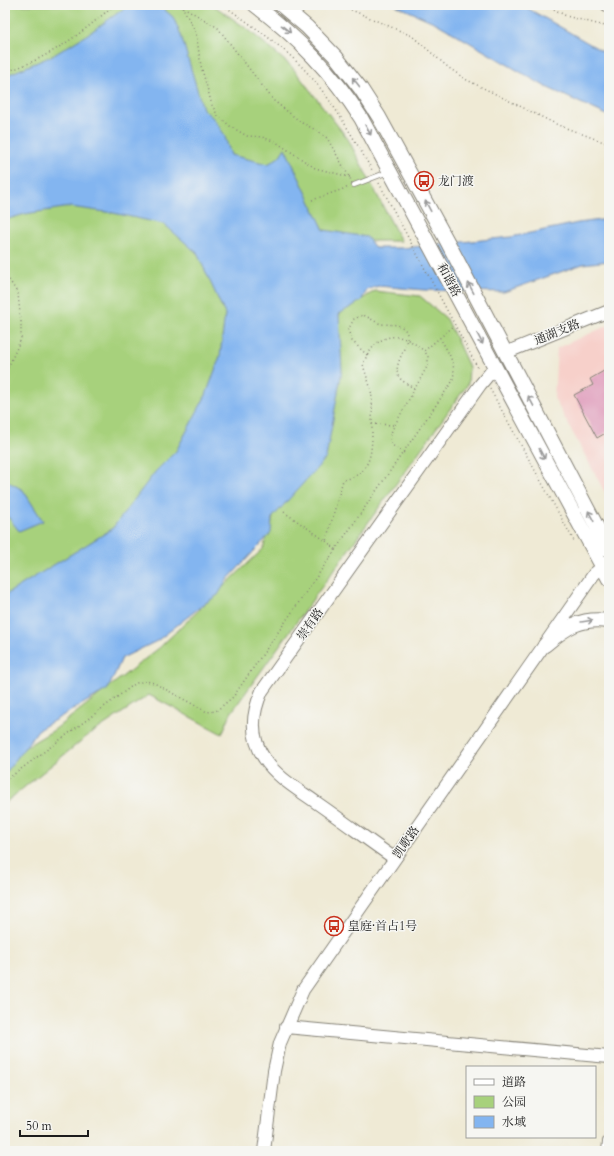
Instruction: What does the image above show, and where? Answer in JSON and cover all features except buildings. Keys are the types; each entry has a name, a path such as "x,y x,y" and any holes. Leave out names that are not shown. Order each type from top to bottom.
{"main road":[{"name":"和谐路","path":"255,5 289,31 338,85 361,118 495,367 605,563 609,579"},
{"name":"和谐路","path":"281,5 307,27 331,52 361,89 390,136 609,550"},
{"path":"545,645 565,630 581,622 596,619 609,621"}],"street":[{"name":"通湖支路","path":"504,350 609,311"},
{"name":"崇有路","path":"394,858 293,786 272,768 264,758 258,746 253,724 254,714 262,691 484,379 495,367"},
{"name":"凯歌路","path":"264,1151 274,1071 286,1027 312,976 545,645 605,563"},
{"path":"286,1027 609,1057"},
{"path":"608,1151 609,1142"}],"lane":[{"path":"354,185 390,170"}],"path":[{"path":"5,72 45,56 69,42 114,5"},
{"path":"181,5 196,33 201,66 212,105 218,116 230,126 247,136 262,137 276,142 315,168 350,178"},
{"path":"181,5 218,28 274,101 302,123 318,131 327,138 354,185 312,200"},
{"path":"223,5 264,34 301,65 346,124 484,379 577,546"},
{"path":"340,5 412,36 449,68 465,79 558,125 609,144"},
{"path":"547,5 566,16 609,27"},
{"path":"5,273 18,294 21,339 5,374"},
{"path":"367,355 352,341 348,330 354,319 363,314 381,324 399,325 405,329 408,335 398,363 397,373 400,378 414,388"},
{"path":"424,351 455,325"},
{"path":"326,541 343,480 360,474 367,465 372,454 370,389 363,364 371,347 379,340 399,337 407,339 424,351 428,356 428,365 394,425 390,438 392,445 404,453"},
{"path":"5,782 136,683 146,681 154,683 208,712 216,711 225,705 440,401 455,374 454,366 440,338"},
{"path":"372,424 394,425"},
{"path":"284,512 336,549"}],"shaded area":[{"path":"609,325 609,500 554,398 557,348"}],"green space":[{"path":"5,5 212,5 216,7 250,31 292,67 348,139 401,241 331,241 295,181 224,152 5,82"},
{"path":"155,195 239,296 202,456 5,621 5,202"},
{"path":"375,291 420,296 447,319 469,367 468,384 231,713 222,734 149,695 86,737 5,803 5,759 54,730 159,648 263,549 333,326 341,312"}],"water":[{"path":"129,5 159,5 173,17 181,35 203,109 213,118 224,134 231,155 268,164 279,157 285,148 324,230 367,237 375,248 403,248 511,237 578,223 609,219 609,261 583,264 504,292 424,290 378,286 367,290 361,301 339,314 342,370 326,458 272,518 271,533 227,580 218,595 204,604 157,641 122,658 108,689 38,730 5,774 5,595 112,529 155,472 176,451 206,395 220,356 225,314 197,253 164,224 113,213 70,207 25,214 5,220 5,76 54,55 91,32"},
{"path":"395,5 522,5 609,55 609,116 546,87 436,23"},
{"path":"5,480 23,490 43,521 19,531 5,513"}],"place":[{"name":"龙门渡","path":"424,181"},
{"name":"皇庭·首占1号","path":"334,926"}]}
